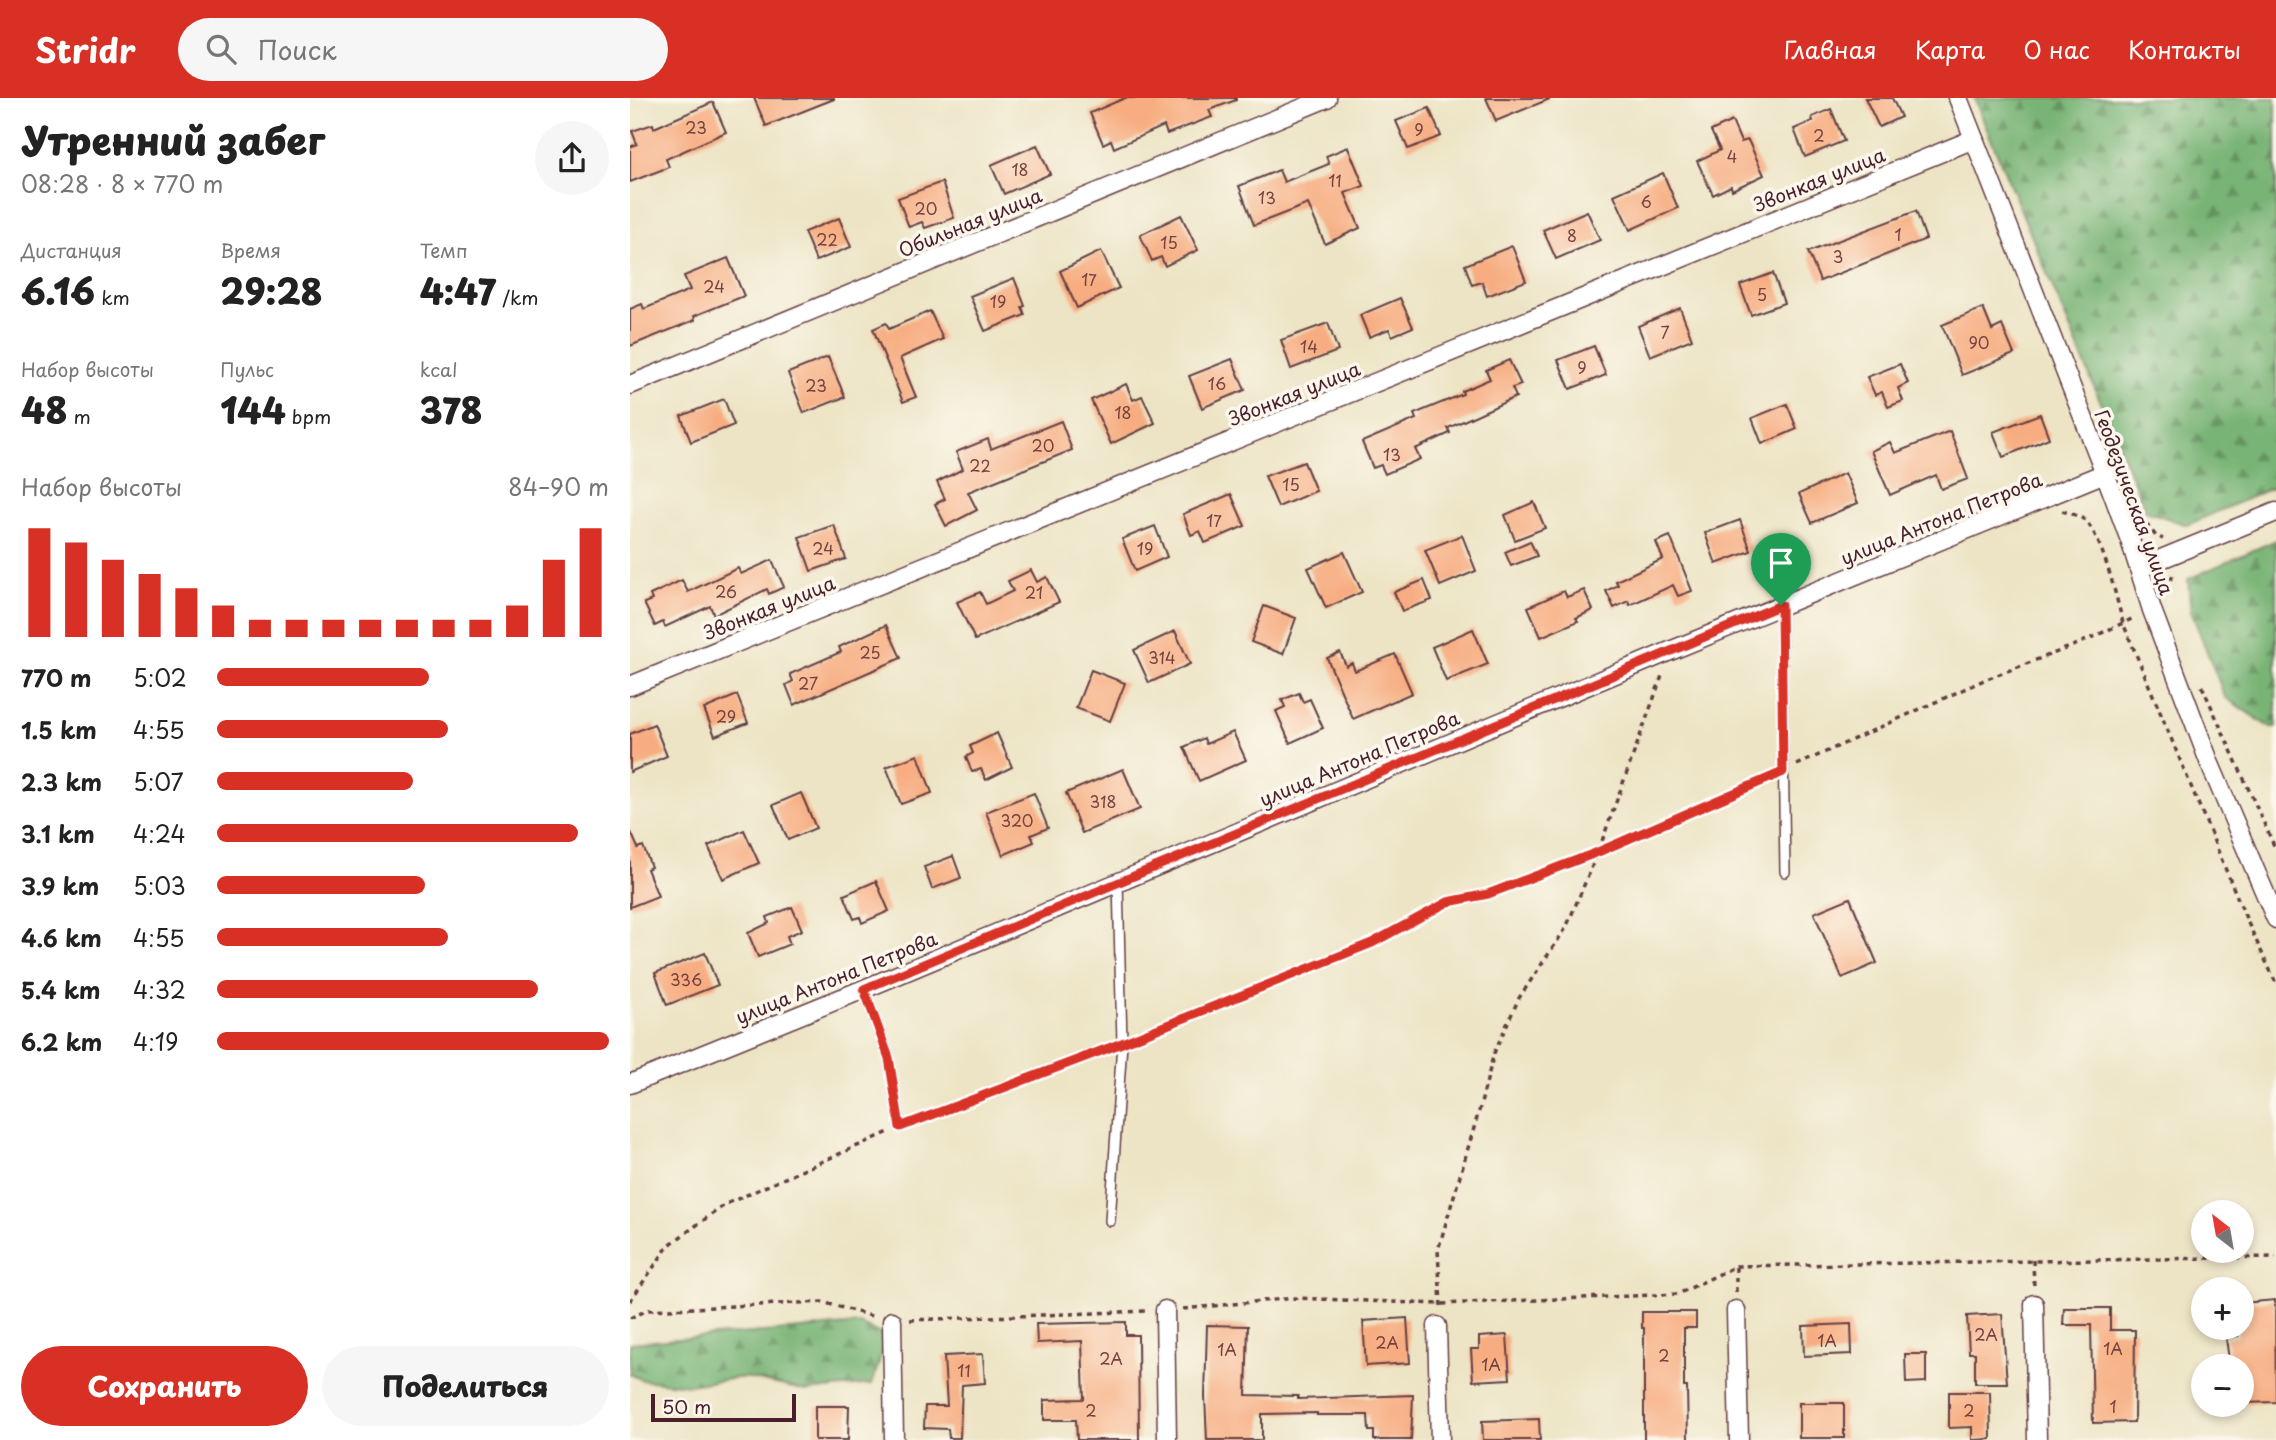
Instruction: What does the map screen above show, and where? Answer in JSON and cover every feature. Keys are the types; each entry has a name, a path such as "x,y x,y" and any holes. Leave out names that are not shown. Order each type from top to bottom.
{"street":[{"name":"Обильная улица","path":"630,385 1327,98"},
{"name":"Геодезическая улица","path":"1958,98 2105,473 2152,610 2210,764 2276,919"},
{"name":"Звонкая улица","path":"630,686 1974,139"},
{"name":"улица Антона Петрова","path":"630,1084 2105,473"},
{"path":"2139,568 2276,512"},
{"path":"2034,1304 2037,1440"},
{"path":"1165,1310 1167,1440"},
{"path":"1736,1310 1739,1440"},
{"path":"892,1321 894,1440"},
{"path":"1437,1326 1440,1440"}],"lane":[{"path":"1781,605 1785,872"},
{"path":"1110,1221 1122,1043 1118,881"},
{"path":"864,989 889,1058 900,1127"}],"path":[{"path":"2053,508 2083,519 2095,534 2123,623 2248,923 2276,983"},
{"path":"2141,517 2156,536 2165,540"},
{"path":"2165,596 2165,588 2176,570"},
{"path":"630,1301 669,1245 726,1205 900,1127 1122,1043 1372,943 1448,902 1488,894 1598,852 1783,772 1984,680 2078,645 2136,617"},
{"path":"1441,1304 1438,1250 1494,1053 1519,998 1566,928 1598,852 1670,651"},
{"path":"2199,678 2276,850"},
{"path":"630,1318 648,1310 822,1302 892,1321 1165,1310 1294,1298 1441,1304 1678,1294 1737,1266 2276,1257"},
{"path":"2033,1259 2034,1304"},
{"path":"1736,1310 1737,1266"}],"green space":[{"path":"1974,98 2276,98 2276,486 2187,525 2146,511"},
{"path":"2276,540 2276,727 2269,727 2225,697 2191,611 2188,579"},
{"path":"860,1324 887,1337 872,1384 807,1391 744,1377 689,1385 642,1380 630,1374 630,1343"}],"building":[{"path":"754,98 834,98 834,99 766,126"},
{"path":"1125,98 1236,100 1209,110 1212,117 1167,134 1164,126 1114,148 1111,140 1103,144 1090,113"},
{"path":"1486,98 1552,98 1496,121"},
{"path":"1865,98 1892,98 1901,117 1879,127"},
{"path":"713,102 726,132 666,159 669,167 630,182 630,147 637,144 632,131 653,124 654,128"},
{"path":"1429,108 1441,136 1408,149 1396,121"},
{"path":"1831,109 1844,141 1805,157 1794,129"},
{"path":"1732,121 1741,142 1748,140 1764,175 1732,190 1731,186 1713,195 1697,161 1720,150 1711,131"},
{"path":"1037,145 1050,174 1004,194 991,165"},
{"path":"1348,147 1364,186 1345,193 1360,228 1325,244 1308,204 1254,225 1239,186 1279,170 1284,182 1329,164 1326,156"},
{"path":"1663,173 1678,208 1630,230 1614,195"},
{"path":"942,182 954,218 925,228 922,222 909,227 898,198"},
{"path":"1587,211 1600,240 1556,259 1543,230"},
{"path":"1916,211 1926,239 1820,281 1808,252"},
{"path":"1181,215 1198,250 1165,266 1161,257 1152,261 1140,235"},
{"path":"839,218 851,247 816,261 804,232"},
{"path":"1512,246 1526,281 1487,296 1482,282 1472,285 1465,265"},
{"path":"1101,251 1119,288 1077,308 1060,271"},
{"path":"728,258 744,296 694,316 695,320 630,346 630,309 642,304 644,309 690,290 684,276"},
{"path":"1773,273 1784,303 1751,315 1740,285"},
{"path":"1014,278 1025,306 1022,307 1025,315 985,331 970,296"},
{"path":"1400,298 1413,327 1392,336 1389,329 1369,337 1360,315"},
{"path":"1680,308 1692,339 1650,356 1638,326"},
{"path":"1983,308 1992,330 2002,325 2014,354 1962,375 1942,325"},
{"path":"930,311 943,339 900,358 916,397 903,402 873,329 886,323 889,329"},
{"path":"1328,323 1338,351 1291,369 1281,340"},
{"path":"1594,346 1606,375 1570,389 1558,360"},
{"path":"828,357 845,397 804,413 788,373"},
{"path":"1232,359 1245,390 1202,408 1189,376"},
{"path":"1509,360 1521,385 1512,388 1516,397 1448,428 1450,433 1415,449 1420,459 1385,474 1381,465 1373,468 1362,442 1416,419 1414,414 1463,394 1462,391 1490,379 1486,370"},
{"path":"1900,364 1908,383 1898,388 1903,401 1888,407 1882,392 1875,395 1867,377"},
{"path":"1126,384 1133,400 1142,396 1155,423 1111,444 1091,400"},
{"path":"724,399 734,425 691,442 681,416"},
{"path":"1787,404 1797,429 1762,444 1752,418"},
{"path":"2040,414 2049,438 2003,457 1993,432"},
{"path":"1061,421 1072,450 968,492 977,510 946,526 935,504 945,499 937,482 963,469 956,452 988,439 991,449"},
{"path":"1950,431 1968,479 1941,489 1936,475 1890,495 1871,451 1890,442 1895,453"},
{"path":"1304,462 1316,491 1278,507 1265,476"},
{"path":"1845,473 1858,503 1812,523 1799,494"},
{"path":"1231,494 1245,526 1205,543 1200,531 1191,535 1183,514"},
{"path":"1534,502 1545,528 1515,540 1505,515"},
{"path":"1740,520 1751,551 1716,564 1705,533"},
{"path":"834,525 846,559 811,571 799,537"},
{"path":"1155,526 1167,557 1135,571 1122,539"},
{"path":"1462,535 1476,571 1440,586 1425,550"},
{"path":"1670,536 1692,591 1678,596 1673,585 1630,605 1628,601 1614,608 1606,591 1618,585 1616,581 1663,559 1656,542"},
{"path":"1530,541 1537,556 1511,566 1505,552"},
{"path":"1344,552 1362,592 1326,608 1308,568"},
{"path":"772,560 784,587 769,594 767,589 714,615 710,606 665,627 663,622 655,626 644,603 652,600 650,595 682,580 688,592 738,568 741,574"},
{"path":"1031,570 1037,582 1047,577 1059,602 975,640 957,602 980,592 986,604 1013,591 1008,581"},
{"path":"1424,580 1432,600 1402,611 1394,592"},
{"path":"1584,590 1593,610 1576,618 1578,621 1541,637 1528,607 1564,591 1567,597"},
{"path":"1264,606 1296,618 1283,654 1251,642"},
{"path":"886,625 901,658 794,705 786,685 793,681 790,674 841,652 839,647"},
{"path":"1473,629 1488,664 1446,681 1432,647"},
{"path":"1175,631 1190,664 1149,683 1134,650"},
{"path":"1340,652 1346,666 1352,663 1355,671 1395,654 1412,693 1353,719 1327,658"},
{"path":"1091,670 1125,683 1110,721 1076,708"},
{"path":"1299,693 1303,702 1310,699 1323,728 1290,743 1276,711 1285,707 1282,700"},
{"path":"737,695 748,723 715,736 704,709"},
{"path":"654,724 667,756 630,772 630,734"},
{"path":"1233,732 1246,760 1199,781 1184,747 1204,738 1206,744"},
{"path":"997,733 1012,767 986,780 981,769 972,772 966,757 973,753 970,746"},
{"path":"918,755 932,793 901,804 886,767"},
{"path":"1123,769 1140,809 1082,833 1066,793"},
{"path":"801,793 816,828 788,840 773,805"},
{"path":"1034,793 1048,828 1031,835 1034,842 1003,855 986,812"},
{"path":"630,830 638,848 643,846 651,867 647,869 658,896 630,907"},
{"path":"744,830 759,863 723,879 708,846"},
{"path":"953,856 961,878 932,889 924,867"},
{"path":"876,881 889,911 862,923 860,917 854,919 844,895"},
{"path":"1850,898 1877,963 1842,978 1814,913"},
{"path":"792,907 802,930 787,936 790,944 758,957 748,933 769,923 767,917"},
{"path":"705,953 718,985 667,1005 655,973"},
{"path":"2275,1300 2276,1402 2254,1403 2254,1354 2228,1354 2226,1340 2254,1340 2254,1302"},
{"path":"2064,1308 2110,1308 2110,1330 2135,1330 2134,1422 2093,1423 2091,1325 2063,1325"},
{"path":"1642,1312 1696,1312 1696,1328 1684,1328 1684,1387 1687,1387 1688,1440 1644,1440"},
{"path":"2002,1314 2007,1383 1975,1383 1975,1353 1969,1353 1967,1316"},
{"path":"1407,1318 1410,1363 1366,1366 1363,1321"},
{"path":"1126,1322 1126,1335 1138,1335 1139,1440 1077,1440 1076,1420 1044,1420 1044,1400 1084,1399 1082,1341 1037,1343 1036,1324"},
{"path":"1851,1324 1852,1354 1804,1356 1803,1326"},
{"path":"1207,1325 1248,1326 1246,1395 1298,1396 1298,1399 1413,1395 1411,1440 1374,1440 1374,1431 1369,1431 1368,1415 1317,1413 1262,1414 1262,1440 1207,1440"},
{"path":"1507,1335 1510,1379 1473,1381 1471,1349 1479,1349 1479,1337"},
{"path":"983,1354 985,1383 962,1385 960,1438 949,1438 948,1429 924,1428 925,1406 947,1406 944,1356"},
{"path":"1905,1354 1926,1354 1926,1382 1906,1383"},
{"path":"1949,1392 1990,1392 1991,1439 1972,1440 1972,1427 1949,1428"},
{"path":"1799,1403 1844,1403 1844,1438 1799,1438"},
{"path":"815,1406 849,1406 848,1440 815,1440"},
{"path":"1539,1419 1540,1440 1483,1440 1482,1421"}],"route":[{"path":"1781,605 1783,772 1598,852 1488,894 1448,902 1372,943 1122,1043 900,1127 889,1058 864,989 1781,605"}]}
